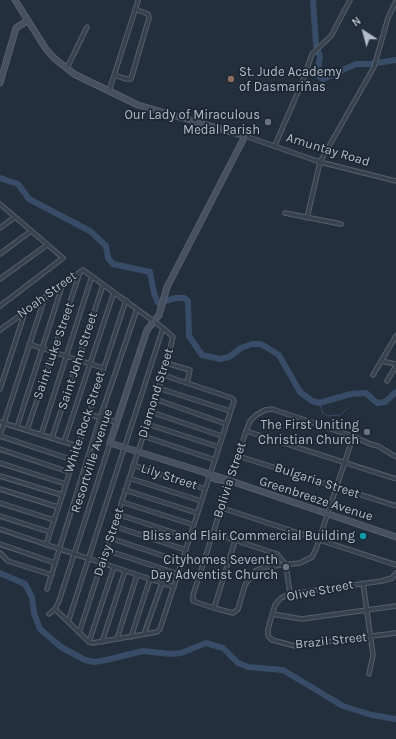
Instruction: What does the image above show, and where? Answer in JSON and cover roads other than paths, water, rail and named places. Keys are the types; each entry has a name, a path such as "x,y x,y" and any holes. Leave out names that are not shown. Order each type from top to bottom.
{"street":[{"name":"Amuntay Road","path":"15,0 46,49 54,58 67,68 108,92 138,105 275,145 320,162 396,181"},
{"path":"275,145 302,83 312,54 332,36 350,0"},
{"path":"108,92 138,1"},
{"path":"307,218 320,162 374,67 388,18 396,1"},
{"path":"114,75 126,80 131,79 149,18 148,14 135,9"},
{"path":"0,83 16,28 27,20"},
{"path":"67,68 87,27"},
{"name":"Resortville Avenue","path":"55,609 74,555 145,334 160,309 168,287 245,136"},
{"path":"0,204 63,258 0,306"},
{"path":"285,213 341,224"},
{"path":"0,228 15,217"},
{"path":"0,254 32,231"},
{"path":"0,279 47,245"},
{"name":"Noah Street","path":"0,330 80,271 85,271 153,320"},
{"name":"Saint Luke Street","path":"27,430 80,271"},
{"path":"41,435 92,276"},
{"path":"17,427 63,284"},
{"name":"Saint John Street","path":"52,438 103,284"},
{"path":"64,442 114,292"},
{"path":"45,297 2,423 0,436 73,460"},
{"name":"White Rock Street","path":"46,545 77,446 126,300"},
{"path":"47,589 100,418 137,309"},
{"path":"0,389 1,381 25,311"},
{"name":"Diamond Street","path":"138,451 163,375 173,337 153,320"},
{"path":"68,622 163,328"},
{"path":"373,375 396,336"},
{"path":"29,344 103,368"},
{"path":"391,346 396,347"},
{"path":"381,361 396,365 387,381"},
{"path":"166,362 190,370 186,382"},
{"path":"49,614 55,609 89,642 102,642 159,631 190,538 208,475 215,460 233,399 163,375"},
{"path":"158,388 230,411"},
{"path":"155,399 226,424"},
{"name":"Bolivia Street","path":"214,608 195,602 192,599 246,431 253,418 261,412 272,409 378,446 396,457"},
{"path":"151,412 222,436"},
{"path":"88,414 116,422"},
{"path":"2,423 77,446"},
{"path":"147,424 219,447"},
{"path":"246,431 396,479"},
{"path":"143,436 215,460"},
{"path":"235,541 214,608 230,613 236,611 245,585 252,574 264,567 300,563 312,557 353,437"},
{"name":"Greenbreeze Avenue","path":"110,443 138,451 208,475 221,481 230,481 396,537"},
{"path":"0,449 70,472"},
{"name":"Daisy Street","path":"79,633 138,451"},
{"name":"Bulgaria Street","path":"238,456 396,506"},
{"path":"0,463 66,484"},
{"name":"Lily Street","path":"133,465 205,489"},
{"path":"0,476 62,495"},
{"path":"129,478 201,501"},
{"path":"0,489 58,507"},
{"path":"125,490 197,513"},
{"path":"122,502 194,525"},
{"path":"0,503 54,520"},
{"path":"222,508 396,565"},
{"path":"117,514 190,538"},
{"path":"0,516 50,532"},
{"path":"114,526 186,550"},
{"path":"0,529 74,555 174,587"},
{"path":"213,533 277,554 286,565 290,594"},
{"path":"110,538 182,562"},
{"path":"0,544 55,562"},
{"path":"106,550 178,574"},
{"path":"0,553 8,561 52,575"},
{"path":"89,642 114,568"},
{"path":"102,642 126,571"},
{"name":"Olive Street","path":"268,636 272,614 277,602 281,598 290,594 387,580 392,578 396,573"},
{"path":"117,639 137,575"},
{"path":"131,637 150,579"},
{"path":"144,634 162,583"},
{"path":"363,583 373,655 369,674"},
{"path":"272,614 302,620 396,606"},
{"name":"Brazil Street","path":"268,636 277,642 303,646 396,632"}],"waterway":[{"path":"313,0 316,45 320,57 317,73 320,77 323,79 356,64 370,64 396,60"},
{"path":"0,178 18,184 29,199 90,231 106,246 108,258 113,264 150,272 154,293 158,303 176,298 184,298 188,301 189,336 202,355 220,359 229,357 241,348 252,344 261,344 279,355 300,392 312,401 319,403 351,394 366,393 377,403 385,402 396,392"},
{"path":"316,402 320,405 323,413 328,416 340,415 348,408"},
{"path":"0,573 25,584 32,597 34,613 40,629 61,647 85,660 94,662 143,651 171,654 181,653 206,643 223,648 238,663 248,667 283,670 343,706 372,715 396,719"}],"place":[{"name":"St. Jude Academy of Dasmariñas","path":"231,79"},
{"name":"Our Lady of Miraculous Medal Parish","path":"268,122"},
{"name":"The First Uniting Christian Church","path":"367,432"},
{"name":"Bliss and Flair Commercial Building","path":"363,536"},
{"name":"Cityhomes Seventh Day Adventist Church","path":"286,567"}]}
